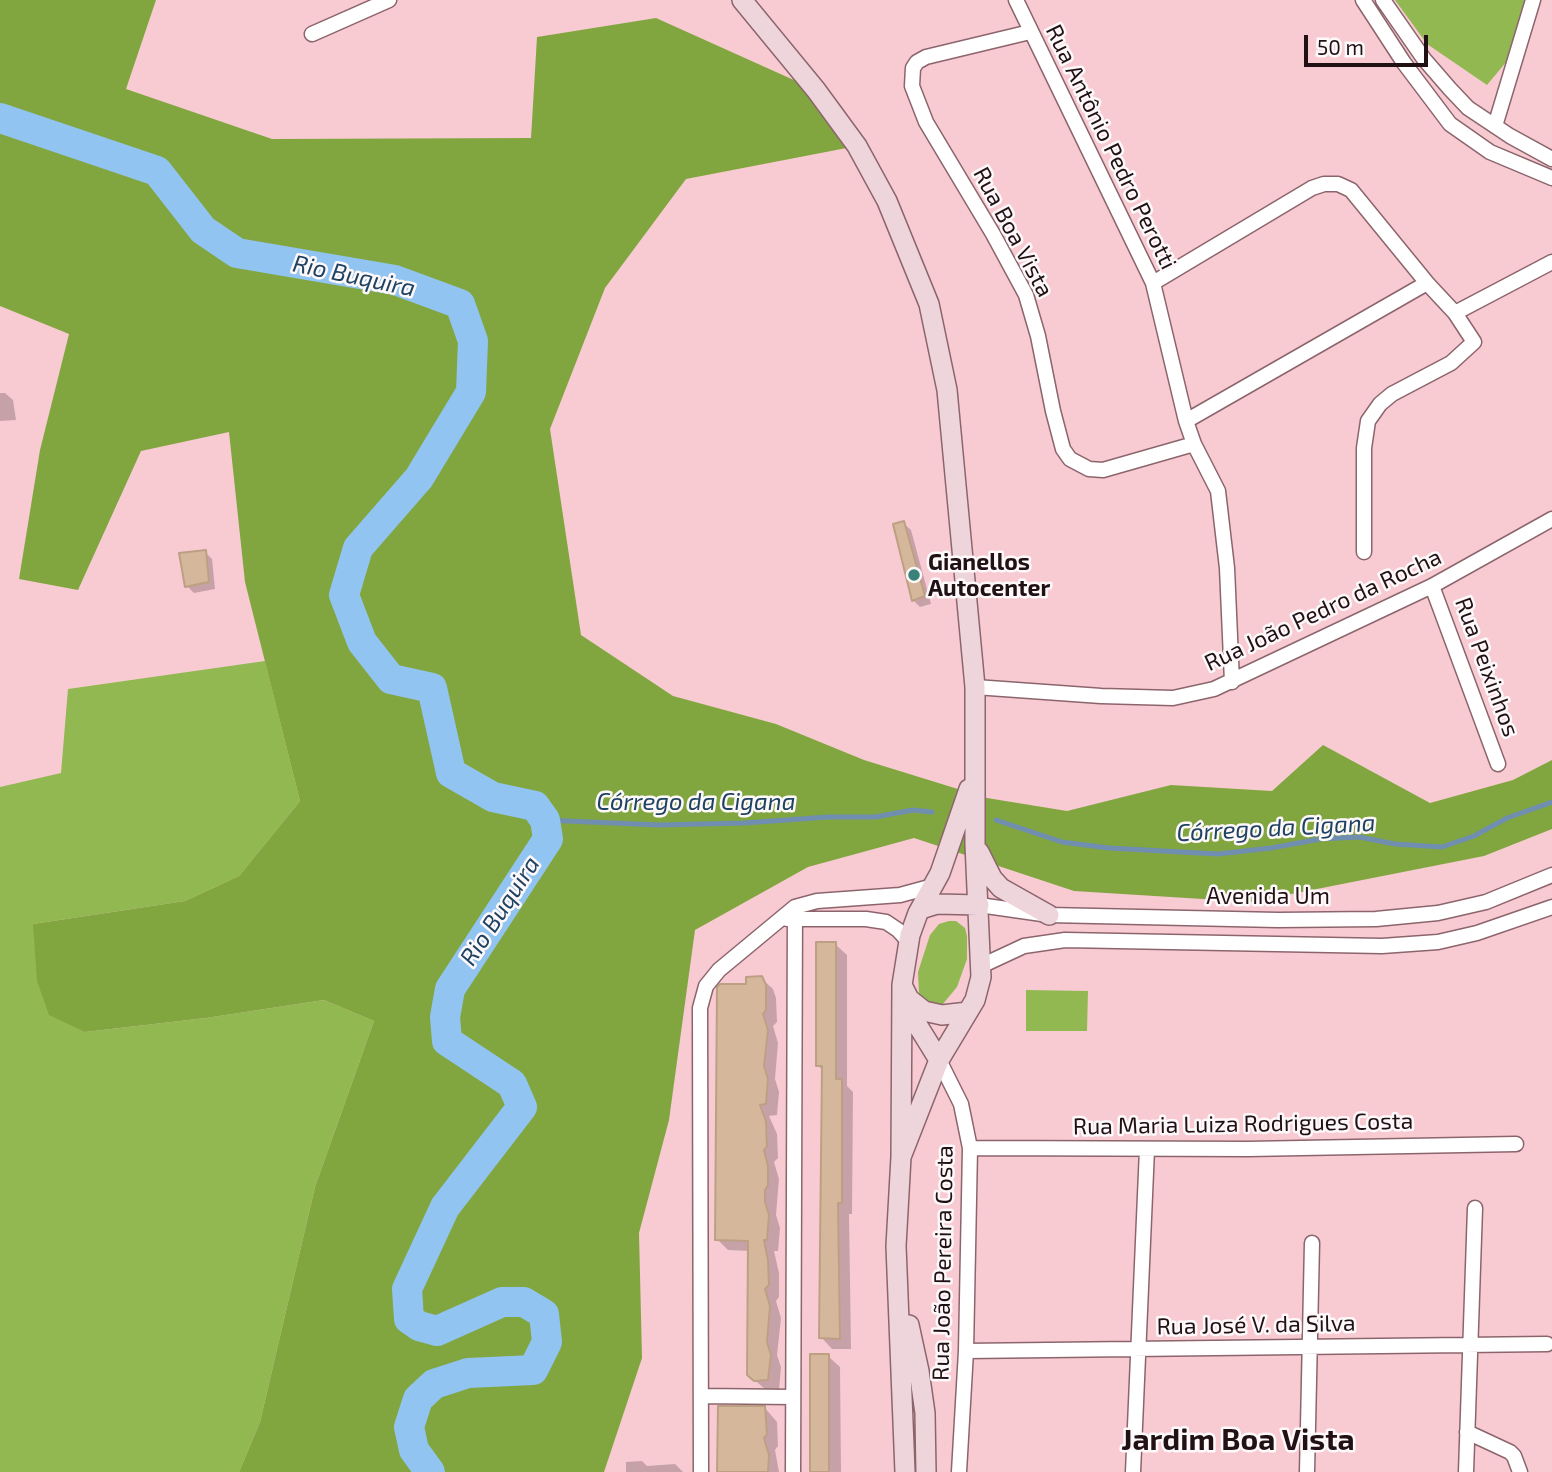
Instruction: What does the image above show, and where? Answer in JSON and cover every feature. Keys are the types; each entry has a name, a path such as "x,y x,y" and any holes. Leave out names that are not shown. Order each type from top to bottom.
{"main road":[{"path":"742,0 816,90 857,146 887,201 929,304 947,390 975,687 975,844 981,966 979,988 939,1060 901,1157"},
{"path":"905,1472 897,1233 901,1157 902,992 909,942 956,831 974,775"},
{"path":"975,844 992,878 1002,888 1049,915"},
{"path":"921,909 937,904 979,905"},
{"path":"902,992 924,1011 942,1015 968,1012"},
{"path":"902,992 939,1060"},
{"path":"899,1280 919,1371 925,1413 926,1472"}],"street":[{"path":"312,34 389,0"},
{"name":"Rua Antônio Pedro Perotti","path":"1016,0 1153,283 1186,421 1194,444 1213,480 1222,514 1232,682"},
{"path":"1363,0 1404,63 1450,124 1490,152 1545,176 1552,158 1468,108 1424,59 1384,0"},
{"path":"1495,126 1533,0"},
{"name":"Rua Boa Vista","path":"1030,32 926,57 913,68 912,86 943,152 1026,295 1063,449 1070,459 1089,469 1102,470 1194,444"},
{"path":"1153,283 1312,188 1324,184 1338,184 1351,190 1427,284 1455,313 1474,342 1451,363 1392,394 1380,404 1368,421 1364,448 1364,552"},
{"path":"1455,313 1552,262"},
{"path":"1186,421 1427,284"},
{"name":"Rua João Pedro da Rocha","path":"975,687 1173,698 1214,689 1432,586 1552,519"},
{"name":"Rua Peixinhos","path":"1432,586 1498,764"},
{"name":"Avenida Um","path":"979,905 1049,915 1278,920 1376,919 1438,913 1486,902 1552,875"},
{"path":"701,1472 700,1008 706,986 719,970 778,918 817,901 900,895 933,886"},
{"path":"981,966 1024,946 1065,940 1382,946 1438,942 1477,933 1552,907"},
{"path":"794,913 886,922 898,929 909,942"},
{"path":"793,1472 794,913"},
{"name":"Rua João Pereira Costa","path":"939,1060 961,1104 970,1148 966,1351 959,1472"},
{"name":"Rua Maria Luiza Rodrigues Costa","path":"970,1148 1147,1149 1516,1144"},
{"path":"1133,1472 1147,1149"},
{"path":"1466,1472 1475,1208"},
{"path":"1307,1472 1312,1242"},
{"name":"Rua José V. da Silva","path":"966,1351 1547,1344"},
{"path":"701,1396 793,1397"},
{"path":"1467,1432 1510,1452 1520,1472"}],"green space":[{"path":"0,0 156,0 126,89 272,139 531,138 537,37 656,18 816,90 857,146 686,179 605,288 550,429 581,635 673,696 776,724 864,760 987,798 1067,811 1171,785 1272,791 1323,745 1430,803 1513,780 1552,760 1552,829 1484,856 1251,902 1074,891 914,838 808,867 695,930 669,1120 639,1233 642,1358 604,1472 239,1472 260,1422 315,1187 374,1021 324,1000 206,1018 85,1032 49,1015 37,981 33,924 185,901 239,876 300,801 245,582 229,432 141,451 78,590 19,579 40,450 69,334 0,306"},
{"path":"1395,0 1526,0 1507,61 1487,85 1427,44"},
{"path":"265,661 300,801 239,876 185,901 33,924 85,1032 206,1018 324,1000 374,1021 315,1187 260,1422 239,1472 0,1472 0,787 61,773 68,689"},
{"path":"956,921 965,928 967,959 957,987 942,1005 933,1007 919,994 918,972 930,935 939,924"},
{"path":"1026,990 1088,991 1087,1031 1026,1031"}],"building":[{"path":"904,521 925,596 912,601 893,524"},
{"path":"206,550 209,582 185,587 179,553"},
{"path":"816,942 836,942 836,1079 842,1079 842,1203 838,1203 840,1339 819,1338 822,1066 816,1066"},
{"path":"762,976 766,985 766,1010 763,1014 768,1030 764,1066 768,1079 766,1104 760,1105 766,1121 767,1146 764,1150 768,1166 765,1202 769,1215 767,1240 764,1240 769,1285 765,1289 770,1306 767,1342 771,1355 768,1380 754,1381 747,1375 748,1241 715,1240 717,987 720,984 746,984 746,977"},
{"path":"810,1354 829,1354 829,1472 810,1472"},
{"path":"718,1406 765,1406 767,1434 764,1438 769,1455 768,1472 717,1472"}],"waterway":[{"name":"Rio Buquira","path":"0,118 157,171 203,230 237,253 395,280 460,304 473,341 471,392 419,478 358,548 344,595 362,642 391,679 432,688 451,773 493,797 535,806 545,820 548,839 450,989 445,1017 447,1041 512,1084 522,1107 445,1207 407,1289 409,1319 419,1326 437,1331 502,1302 524,1302 544,1314 547,1342 533,1370 468,1373 434,1384 418,1399 409,1427 414,1450 430,1472"},
{"name":"Córrego da Cigana","path":"996,820 1062,842 1109,848 1218,854 1320,839 1359,837 1395,844 1442,847 1474,836 1507,818 1552,802"},
{"name":"Córrego da Cigana","path":"545,820 659,825 875,817 913,810 932,812"}],"place":[{"name":"Gianellos Autocenter","path":"914,575"}],"district":[{"name":"Jardim Boa Vista","path":"1238,1440"}]}
